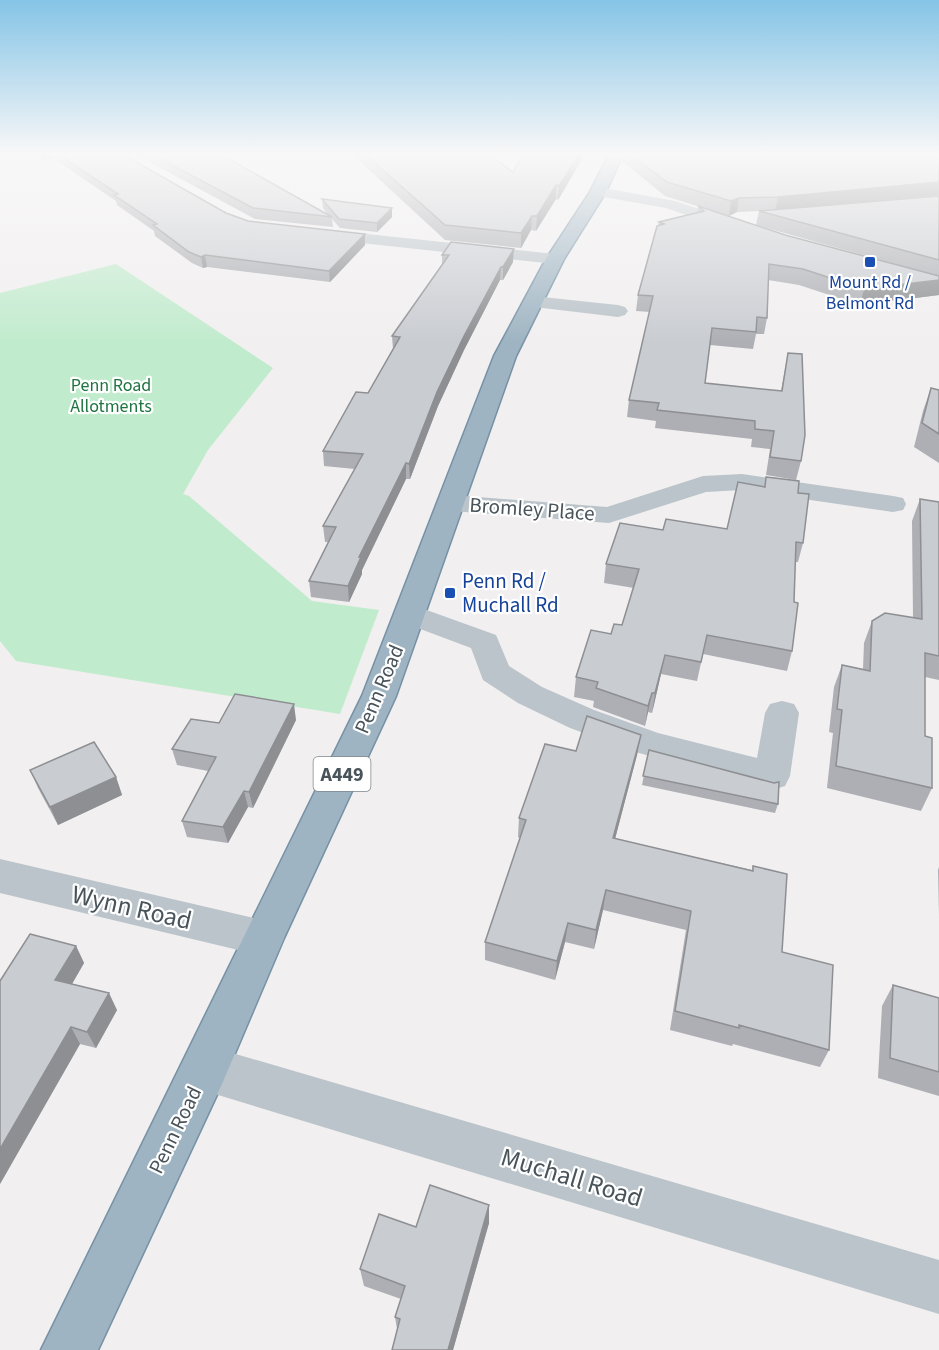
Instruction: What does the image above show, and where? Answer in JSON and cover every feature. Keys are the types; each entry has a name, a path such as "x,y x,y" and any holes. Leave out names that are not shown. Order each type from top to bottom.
{"highway":[{"name":"Penn Road","path":"69,1350 205,1068 263,938 379,696 505,356 555,259 582,217"}],"street":[{"path":"707,217 753,225"},
{"path":"301,232 555,259"},
{"path":"533,302 618,311"},
{"name":"Bromley Place","path":"452,503 587,515 609,514 703,484 742,482 893,504"},
{"path":"410,614 485,642 495,672 530,696 582,719 652,744 772,776 782,712"},
{"name":"Wynn Road","path":"0,876 263,938"},
{"name":"Muchall Road","path":"205,1068 939,1287"}],"green space":[{"name":"Penn Road Allotments","path":"116,264 273,368 208,450 183,494 189,496 312,601 379,610 340,714 16,661 0,641 0,293"}],"building":[{"path":"147,217 237,217 248,221 365,234 329,271 205,255 201,257 189,252 153,225 157,224"},
{"path":"337,217 383,217 377,223"},
{"path":"436,217 531,217 521,233 445,225"},
{"path":"679,217 731,217 785,235 939,276 939,280 864,289 803,269 769,264 767,318 757,317 756,332 712,328 705,383 782,391 788,353 802,354 805,435 801,461 770,457 774,431 755,429 755,421 657,410 659,403 629,400 653,296 638,295 657,226 664,224 659,222"},
{"path":"781,217 939,217 939,260"},
{"path":"451,242 514,249 501,267 464,336 437,392 409,464 406,463 359,557 361,557 348,586 309,581 336,527 323,526 363,454 323,451 356,392 368,393 400,337 392,336 449,255 442,255"},
{"path":"931,388 939,390 939,434 922,423"},
{"path":"766,477 799,481 798,493 809,494 803,543 796,542 794,602 798,603 792,651 707,635 701,662 665,655 655,693 652,693 648,706 596,688 598,682 576,677 591,630 611,634 614,624 622,625 639,569 606,564 620,523 663,530 666,519 727,529 738,482 765,487"},
{"path":"920,499 939,502 939,656 925,653 925,736 932,738 932,788 836,766 842,710 837,709 842,665 870,671 872,621 885,613 922,619"},
{"path":"235,694 294,704 249,792 244,791 223,827 182,821 216,757 172,749 191,719 219,723"},
{"path":"587,716 641,735 613,838 753,871 753,866 787,874 782,952 833,965 829,1050 739,1025 739,1028 675,1011 691,911 606,890 596,930 568,923 557,961 485,942 526,820 519,818 545,744 576,751"},
{"path":"94,742 116,777 50,807 30,770"},
{"path":"649,750 774,783 779,782 778,804 643,776"},
{"path":"30,934 76,946 55,980 109,993 87,1032 71,1027 0,1149 0,981"},
{"path":"893,985 939,998 939,1072 890,1058"},
{"path":"430,1185 489,1205 448,1350 392,1350 400,1319 395,1317 405,1286 360,1269 379,1214 416,1227"}],"place":[{"name":"Mount Rd / Belmont Rd","path":"870,262"},
{"name":"Penn Rd / Muchall Rd","path":"450,593"}]}
